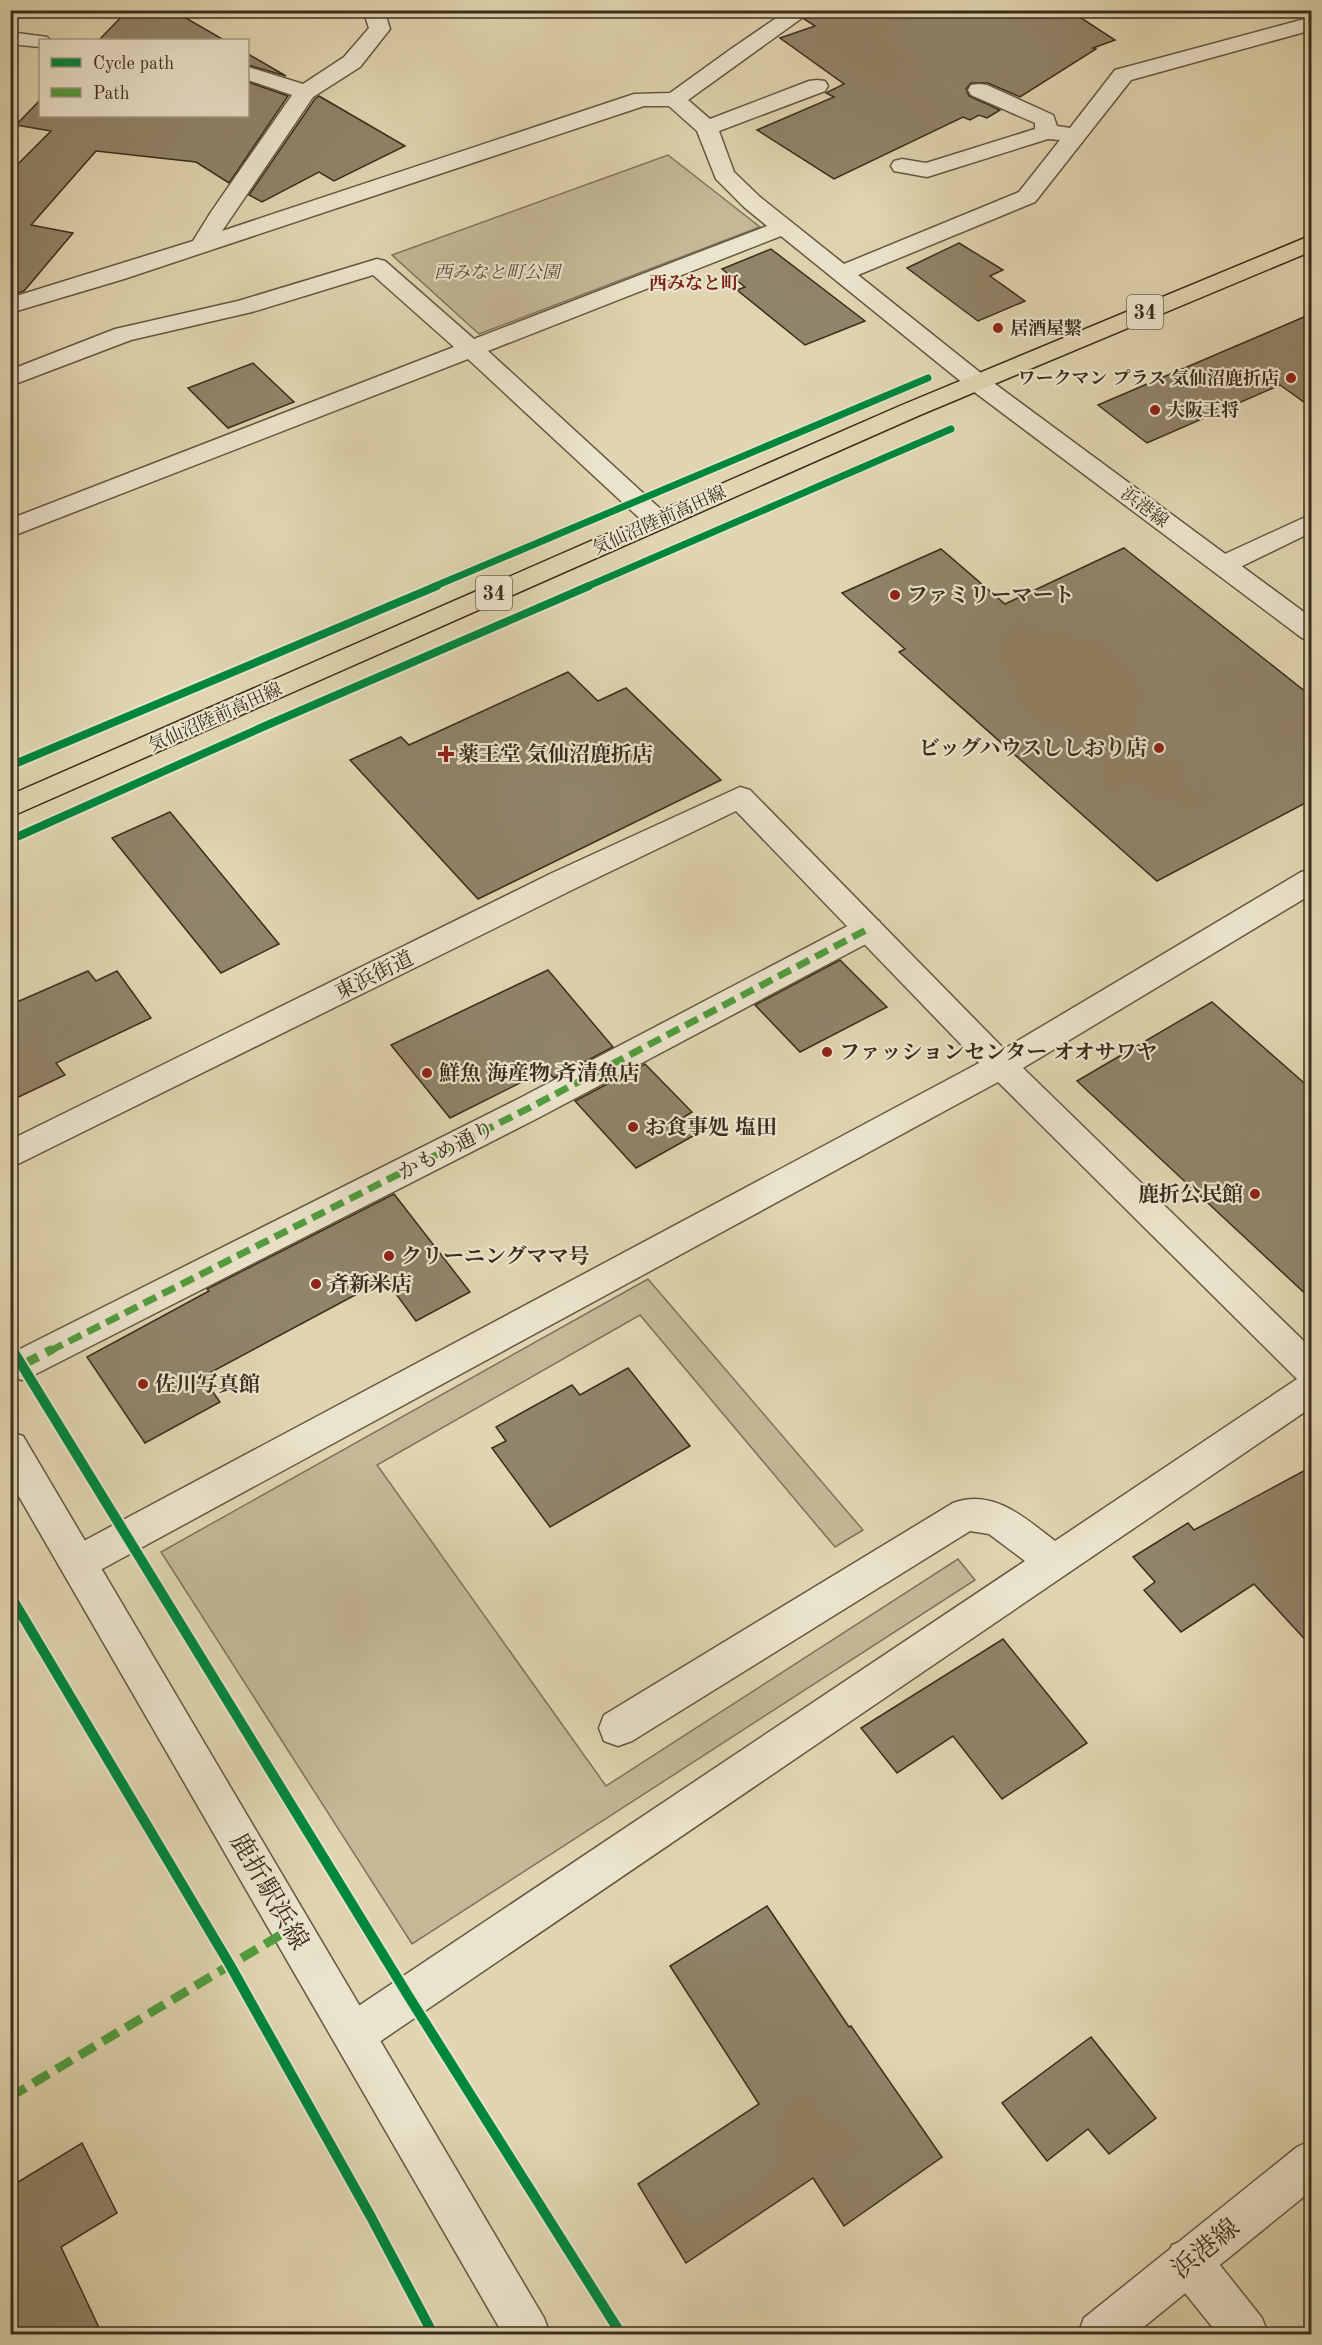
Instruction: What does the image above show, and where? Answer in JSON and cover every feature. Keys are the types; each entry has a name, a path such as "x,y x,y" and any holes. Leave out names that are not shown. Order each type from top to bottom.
{"main road":[{"name":"気仙沼陸前高田線","path":"10,807 658,521 1311,242"}],"street":[{"path":"203,244 222,212 305,92 352,62 380,29 373,10"},
{"path":"10,306 642,99 675,100 738,53 803,10"},
{"path":"842,273 1027,197 1123,75 1311,23"},
{"path":"10,38 39,41"},
{"path":"249,73 305,92"},
{"path":"675,100 707,128 817,86"},
{"path":"979,90 1045,120 1047,132"},
{"name":"浜港線","path":"707,128 724,174 752,202 978,383 1311,632"},
{"path":"902,166 927,170 1047,132 1077,135"},
{"path":"10,529 784,227"},
{"path":"10,379 124,334 244,308 377,266 658,521"},
{"path":"1222,565 1311,522"},
{"name":"東浜街道","path":"10,1155 552,886 740,797 868,929"},
{"path":"78,1563 1001,1066 1311,880"},
{"path":"868,929 1001,1066 1311,1372"},
{"name":"かもめ通り","path":"22,1365 529,1108 868,929"},
{"path":"354,2034 1311,1388"},
{"name":"鹿折駅浜線","path":"10,1447 528,2334"},
{"path":"618,1728 966,1514 998,1519 1054,1562"},
{"name":"浜港線","path":"1100,2334 1311,2162"},
{"path":"1188,2262 1246,2334"}],"green space":[{"name":"西みなと町公園","path":"668,155 760,227 479,334 392,255"},
{"path":"648,1279 863,1530 835,1547 640,1315 377,1465 606,1786 958,1559 975,1580 412,1944 161,1552"}],"building":[{"path":"128,10 172,10 222,39 100,39"},
{"path":"815,10 1069,10 1115,40 1093,48 1096,49 1020,97 988,83 971,83 966,89 969,96 1000,110 987,118 979,115 970,120 963,117 834,179 757,130 834,97 826,93 844,84 780,38 815,26 804,19"},
{"path":"249,55 286,76 249,65"},
{"path":"249,82 288,96 229,183 196,162 96,151 31,225 73,233 24,291 10,295 10,172 51,131 16,125 39,101 39,117 249,117"},
{"path":"319,96 405,146 334,181 319,172 262,202 249,195 315,99"},
{"path":"959,243 1003,270 990,276 1025,301 978,321 907,268"},
{"path":"771,249 865,321 805,345 737,290 745,287 722,269"},
{"path":"1311,314 1311,407 1280,385 1147,443 1098,405"},
{"path":"253,363 294,402 228,428 188,388"},
{"name":"ビッグハウスししおり店","path":"1124,548 1311,696 1311,800 1157,881 899,652 905,649 842,593 941,549 1005,604"},
{"path":"568,672 598,701 626,688 721,780 478,899 350,760 401,737 409,745"},
{"path":"170,812 279,944 221,973 112,838"},
{"path":"840,960 887,1007 800,1052 755,1005"},
{"path":"548,970 613,1047 554,1078 546,1070 450,1118 391,1045"},
{"path":"88,971 96,981 117,971 151,1018 56,1063 65,1075 10,1101 10,1005"},
{"name":"鹿折公民館","path":"1212,1002 1311,1089 1311,1299 1077,1081"},
{"path":"645,1064 692,1112 678,1121 693,1136 636,1168 575,1101"},
{"path":"394,1194 470,1292 416,1321 385,1279 202,1377 220,1402 145,1443 87,1357 209,1291 207,1289"},
{"path":"628,1368 690,1446 550,1527 492,1448 506,1441 496,1427 572,1385 580,1395"},
{"path":"1311,1467 1311,1646 1254,1584 1181,1632 1144,1590 1155,1582 1133,1557 1188,1523 1194,1530"},
{"path":"1003,1639 1087,1743 1002,1799 953,1736 897,1773 861,1728"},
{"path":"767,1906 849,2027 851,2026 942,2157 844,2226 813,2178 686,2263 638,2184 759,2104 670,1966"},
{"path":"1091,2037 1156,2118 1109,2154 1088,2129 1047,2161 1002,2103"},
{"path":"82,2143 117,2213 61,2247 102,2334 10,2334 10,2187"}],"marked path":[{"path":"22,1365 529,1108 868,929"},
{"path":"10,2097 292,1928"}],"cycle path":[{"path":"10,766 928,378"},
{"path":"10,840 265,726 951,429"},
{"path":"10,1346 409,1997 621,2334"},
{"path":"10,1595 230,1965 371,2217 433,2334"}],"place":[{"name":"居酒屋繋","path":"998,328"},
{"name":"ワークマン プラス 気仙沼鹿折店","path":"1291,378"},
{"name":"大阪王将","path":"1155,410"},
{"name":"ファミリーマート","path":"895,595"},
{"name":"ビッグハウスししおり店","path":"1159,748"},
{"name":"薬王堂 気仙沼鹿折店","path":"446,754"},
{"name":"ファッションセンター オオサワヤ","path":"827,1052"},
{"name":"鮮魚 海産物 斉清魚店","path":"427,1073"},
{"name":"お食事処 塩田","path":"633,1127"},
{"name":"鹿折公民館","path":"1255,1194"},
{"name":"クリーニングママ号","path":"389,1256"},
{"name":"斉新米店","path":"316,1284"},
{"name":"佐川写真館","path":"143,1384"}],"district":[{"name":"西みなと町","path":"694,283"}]}
